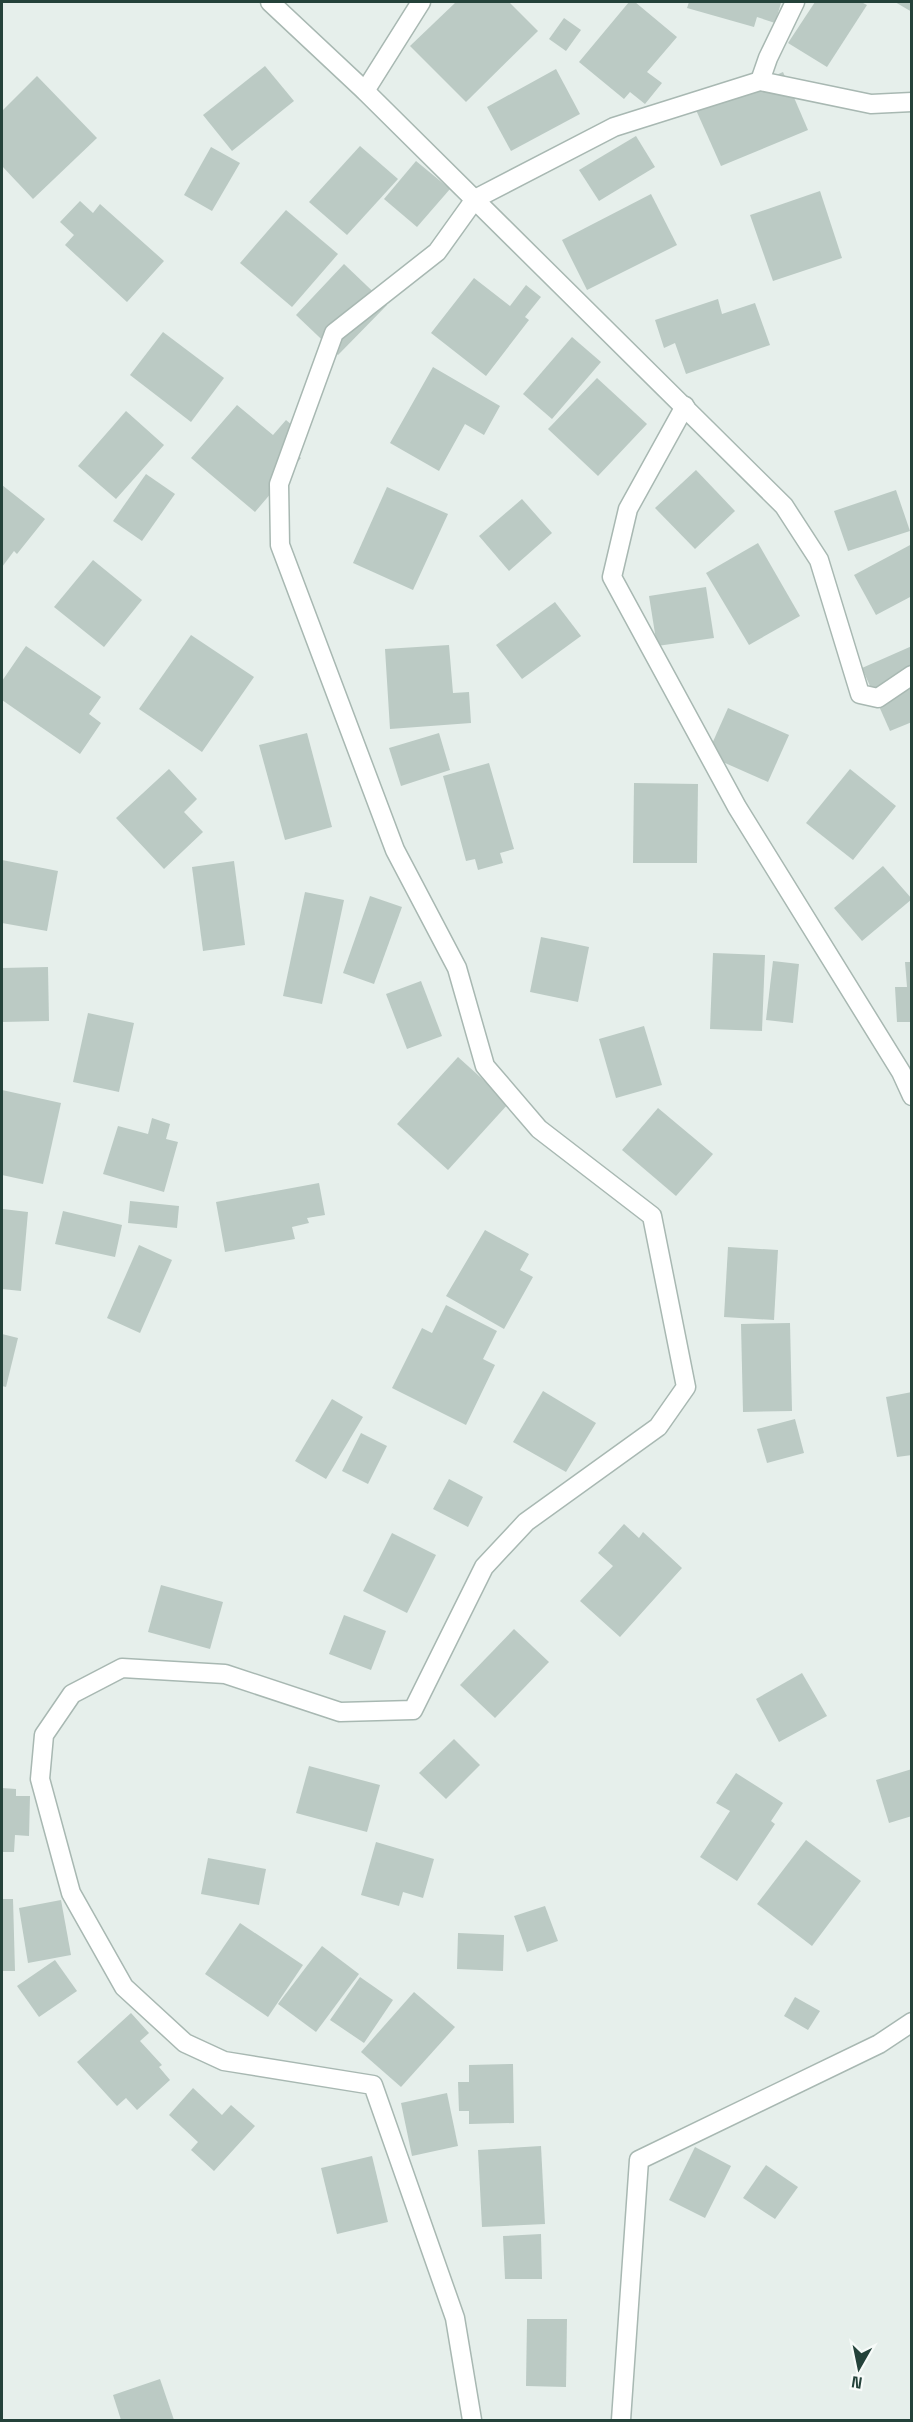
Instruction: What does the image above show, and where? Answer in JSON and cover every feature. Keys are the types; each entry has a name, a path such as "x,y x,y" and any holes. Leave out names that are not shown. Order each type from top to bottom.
{"street":[{"path":"270,2 475,199 686,406 784,506 819,560 860,694 878,698 912,675"},
{"path":"365,92 421,2"},
{"path":"760,81 768,58 795,2"},
{"path":"472,2421 455,2318 373,2085 224,2061 185,2043 124,1987 71,1893 40,1779 44,1735 72,1694 122,1668 225,1674 340,1712 413,1710 484,1567 526,1522 658,1427 686,1387 652,1216 539,1129 485,1066 457,968 395,850 280,545 279,484 334,333 437,252 475,199 614,127 760,81 871,104 912,102"},
{"path":"686,406 628,509 612,577 737,807 901,1072 912,1096"},
{"path":"621,2421 639,2160 879,2044 912,2022"}],"building":[{"path":"456,2 509,2 538,31 466,102 410,46"},
{"path":"629,2 635,2 677,37 647,72 662,83 645,104 630,92 624,99 579,62"},
{"path":"689,2 781,3 775,23 757,17 754,27 687,8"},
{"path":"815,2 861,2 867,5 827,67 788,43"},
{"path":"895,2 912,2 912,12"},
{"path":"564,18 581,30 566,51 549,39"},
{"path":"265,66 294,101 232,151 203,115"},
{"path":"556,69 580,114 511,151 487,107"},
{"path":"783,72 808,130 721,166 696,110"},
{"path":"37,76 97,138 33,199 2,166 2,111"},
{"path":"636,136 655,167 599,201 579,170"},
{"path":"360,146 398,179 347,235 309,202"},
{"path":"211,147 240,163 212,211 184,195"},
{"path":"416,161 450,189 417,227 384,199"},
{"path":"820,191 842,258 773,281 750,215"},
{"path":"651,194 677,245 587,290 562,240"},
{"path":"80,201 93,213 100,204 164,261 127,302 65,245 74,235 60,222"},
{"path":"286,210 338,254 292,307 240,263"},
{"path":"344,264 387,305 338,355 296,315"},
{"path":"474,278 510,306 526,285 541,297 525,317 529,320 486,376 431,333"},
{"path":"718,299 722,314 755,303 770,345 686,374 675,343 664,348 655,320"},
{"path":"163,332 224,378 191,422 130,375"},
{"path":"572,337 601,362 552,419 523,394"},
{"path":"433,367 500,406 484,435 465,424 439,471 390,443"},
{"path":"597,378 647,424 598,476 548,429"},
{"path":"237,405 273,435 286,420 305,436 292,451 301,458 255,512 191,458"},
{"path":"126,411 164,445 116,499 78,466"},
{"path":"696,470 735,511 695,549 655,508"},
{"path":"146,474 175,494 142,541 113,521"},
{"path":"2,485 45,519 17,554 14,551 2,567"},
{"path":"387,487 448,514 413,590 353,563"},
{"path":"896,490 910,531 848,551 834,511"},
{"path":"522,499 552,533 509,571 479,536"},
{"path":"758,543 800,616 749,645 706,573"},
{"path":"912,544 912,596 876,615 854,575"},
{"path":"93,560 142,600 104,647 54,607"},
{"path":"706,587 714,638 657,646 649,596"},
{"path":"555,602 581,636 522,679 496,645"},
{"path":"191,635 254,677 202,752 139,709"},
{"path":"449,645 453,693 469,692 471,723 390,729 385,649"},
{"path":"26,646 101,697 89,714 101,723 80,754 2,700 2,681"},
{"path":"912,646 912,722 890,731 862,668"},
{"path":"728,708 789,735 768,782 707,755"},
{"path":"307,733 332,827 285,840 259,745"},
{"path":"439,733 450,770 401,786 389,748"},
{"path":"489,763 514,849 500,853 503,863 478,870 475,859 466,861 443,776"},
{"path":"169,769 197,799 184,812 203,832 164,869 116,818"},
{"path":"850,769 896,806 853,860 806,823"},
{"path":"634,783 698,784 697,863 633,863"},
{"path":"2,860 58,871 47,931 2,923"},
{"path":"234,861 245,945 203,951 192,867"},
{"path":"883,866 912,899 862,941 834,908"},
{"path":"305,892 344,900 322,1004 283,996"},
{"path":"370,896 402,907 374,984 343,973"},
{"path":"541,937 589,947 578,1002 530,992"},
{"path":"713,953 765,955 762,1031 710,1029"},
{"path":"773,961 799,964 793,1023 766,1020"},
{"path":"905,962 912,962 912,1022 897,1022 895,987 907,987"},
{"path":"48,967 49,1021 2,1022 2,968"},
{"path":"421,981 442,1036 407,1049 386,994"},
{"path":"88,1013 134,1023 119,1092 73,1082"},
{"path":"644,1026 662,1085 616,1098 599,1039"},
{"path":"458,1057 509,1103 448,1170 397,1124"},
{"path":"2,1090 61,1103 43,1184 2,1175"},
{"path":"658,1108 713,1154 676,1196 622,1150"},
{"path":"152,1118 170,1124 166,1139 178,1142 164,1192 103,1174 118,1126 148,1134"},
{"path":"319,1183 325,1215 307,1218 309,1223 292,1227 295,1239 225,1252 216,1202"},
{"path":"130,1201 179,1206 177,1228 128,1223"},
{"path":"3,1209 28,1212 21,1291 2,1289"},
{"path":"63,1211 122,1225 115,1257 55,1244"},
{"path":"485,1230 529,1254 520,1270 533,1277 504,1329 446,1296"},
{"path":"139,1245 172,1260 140,1333 107,1318"},
{"path":"728,1247 778,1250 774,1320 724,1317"},
{"path":"446,1305 497,1331 483,1359 495,1365 466,1425 392,1388 422,1328 432,1333"},
{"path":"790,1323 792,1411 743,1412 741,1324"},
{"path":"2,1334 18,1338 6,1387 2,1386"},
{"path":"543,1391 596,1423 566,1472 513,1442"},
{"path":"912,1392 912,1455 897,1457 886,1397"},
{"path":"332,1399 363,1417 326,1479 295,1461"},
{"path":"795,1419 804,1453 767,1463 757,1429"},
{"path":"361,1433 387,1446 368,1484 342,1471"},
{"path":"449,1479 483,1497 468,1527 433,1509"},
{"path":"624,1524 639,1538 643,1532 682,1568 620,1637 580,1601 613,1566 598,1553"},
{"path":"392,1533 436,1555 407,1613 363,1591"},
{"path":"161,1585 223,1602 210,1649 148,1632"},
{"path":"344,1615 386,1631 371,1670 329,1654"},
{"path":"514,1629 549,1662 495,1718 460,1685"},
{"path":"802,1673 827,1716 779,1742 756,1699"},
{"path":"454,1739 480,1765 446,1799 419,1773"},
{"path":"309,1766 380,1785 367,1832 296,1813"},
{"path":"912,1769 912,1816 889,1823 876,1780"},
{"path":"736,1773 783,1803 771,1821 775,1824 737,1881 700,1857 730,1811 716,1803"},
{"path":"2,1788 16,1789 16,1796 30,1796 29,1836 15,1835 14,1852 2,1852"},
{"path":"806,1840 861,1881 812,1946 757,1904"},
{"path":"376,1842 434,1859 423,1898 403,1892 399,1906 361,1895"},
{"path":"208,1858 266,1869 259,1905 201,1894"},
{"path":"2,1899 13,1899 15,1971 2,1971"},
{"path":"61,1900 71,1955 28,1963 19,1908"},
{"path":"545,1906 558,1941 527,1952 514,1916"},
{"path":"240,1923 303,1965 268,2017 205,1974"},
{"path":"458,1933 504,1935 503,1971 457,1969"},
{"path":"322,1946 359,1974 316,2032 278,2004"},
{"path":"55,1960 77,1991 39,2017 17,1986"},
{"path":"360,1977 393,2000 364,2043 330,2020"},
{"path":"414,1992 455,2027 401,2087 361,2052"},
{"path":"795,1997 820,2011 808,2030 784,2016"},
{"path":"131,2013 149,2033 140,2041 162,2065 159,2067 170,2080 137,2110 126,2098 117,2106 77,2062"},
{"path":"513,2064 514,2123 469,2124 469,2111 459,2111 458,2082 469,2082 469,2065"},
{"path":"193,2088 222,2115 231,2105 255,2126 214,2171 191,2150 198,2142 169,2115"},
{"path":"447,2093 458,2146 412,2156 401,2103"},
{"path":"541,2146 545,2224 482,2227 478,2150"},
{"path":"695,2147 731,2166 705,2218 669,2200"},
{"path":"372,2156 388,2222 337,2234 321,2168"},
{"path":"766,2165 798,2187 775,2219 743,2198"},
{"path":"541,2234 542,2279 505,2279 503,2236"},
{"path":"527,2319 567,2319 566,2387 526,2386"},
{"path":"160,2379 174,2420 121,2420 113,2395"}]}
